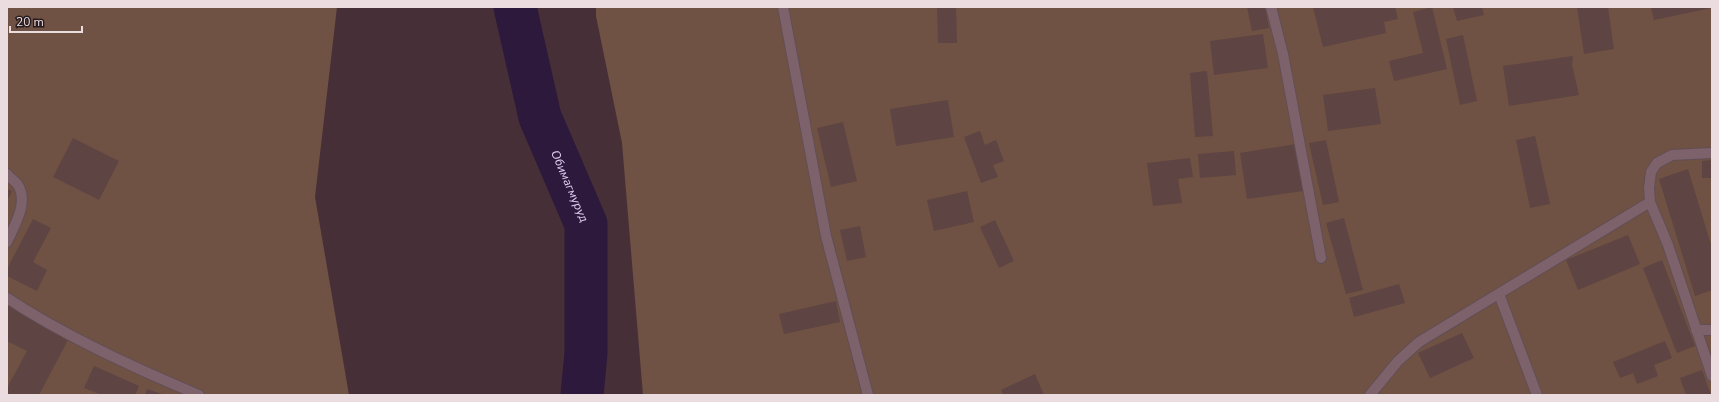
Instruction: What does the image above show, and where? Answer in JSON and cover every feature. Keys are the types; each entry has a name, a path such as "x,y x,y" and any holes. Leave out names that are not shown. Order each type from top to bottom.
{"street":[{"path":"783,7 826,236 868,395"},
{"path":"1271,7 1283,54 1321,258"},
{"path":"1712,153 1672,155 1657,163 1652,172 1649,188 1650,202 1668,245 1712,376"},
{"path":"7,174 18,186 23,198 20,210 7,242"},
{"path":"1370,395 1398,361 1419,342 1650,202"},
{"path":"1499,294 1537,395"},
{"path":"7,298 55,326 108,354 199,395"},
{"path":"1696,330 1712,330"}],"shaded area":[{"path":"7,7 337,7 315,197 349,395 7,395"},
{"path":"596,7 1712,7 1712,395 643,395 622,143 596,16"}],"building":[{"path":"937,7 956,7 957,43 938,43"},
{"path":"1247,7 1265,7 1269,28 1252,31"},
{"path":"1313,7 1395,7 1398,19 1384,22 1386,33 1323,47"},
{"path":"1432,7 1447,69 1394,81 1389,61 1423,53 1413,12"},
{"path":"1453,7 1482,7 1484,15 1457,21"},
{"path":"1577,7 1608,7 1614,49 1584,54"},
{"path":"1651,7 1710,7 1711,8 1654,20"},
{"path":"1263,34 1268,68 1214,75 1210,41"},
{"path":"1463,35 1477,101 1460,105 1446,39"},
{"path":"1573,56 1572,65 1579,95 1509,106 1503,66"},
{"path":"1207,71 1213,136 1195,137 1190,73"},
{"path":"1375,88 1381,124 1328,131 1323,95"},
{"path":"948,100 954,137 896,146 890,109"},
{"path":"843,122 857,181 831,187 817,128"},
{"path":"980,131 985,145 996,140 1004,161 993,165 998,177 981,183 964,137"},
{"path":"1535,136 1550,204 1530,208 1516,140"},
{"path":"73,138 119,161 99,200 53,177"},
{"path":"1326,140 1339,202 1323,205 1309,143"},
{"path":"1296,144 1303,191 1247,199 1240,153"},
{"path":"1234,151 1236,175 1200,178 1198,154"},
{"path":"1190,158 1193,177 1178,179 1182,203 1153,206 1147,163"},
{"path":"1712,160 1712,178 1702,178 1702,161"},
{"path":"1688,169 1712,248 1712,290 1695,296 1659,179"},
{"path":"7,189 12,191 7,202"},
{"path":"967,191 974,222 934,231 927,200"},
{"path":"1344,218 1363,290 1346,294 1326,223"},
{"path":"33,219 51,228 33,262 47,270 37,291 7,276 7,269"},
{"path":"995,220 1014,261 999,268 980,227"},
{"path":"860,226 866,257 847,261 840,230"},
{"path":"1628,235 1640,264 1578,290 1566,260"},
{"path":"1662,260 1695,346 1677,353 1643,268"},
{"path":"1399,284 1405,303 1354,317 1349,298"},
{"path":"836,301 840,322 784,334 779,314"},
{"path":"7,305 69,338 39,395 7,395 7,388 27,351 7,341"},
{"path":"1462,333 1474,358 1430,378 1418,353"},
{"path":"1665,341 1672,358 1654,365 1658,376 1637,384 1633,373 1620,378 1613,362"},
{"path":"94,366 139,386 135,395 102,395 84,388"},
{"path":"1702,370 1711,395 1686,395 1680,378"},
{"path":"1035,374 1044,395 1004,395 1001,390"},
{"path":"147,389 165,395 145,395"}],"waterway":[{"name":"Обимагмуруд","path":"515,7 540,117 586,224 586,353 582,395"}]}
